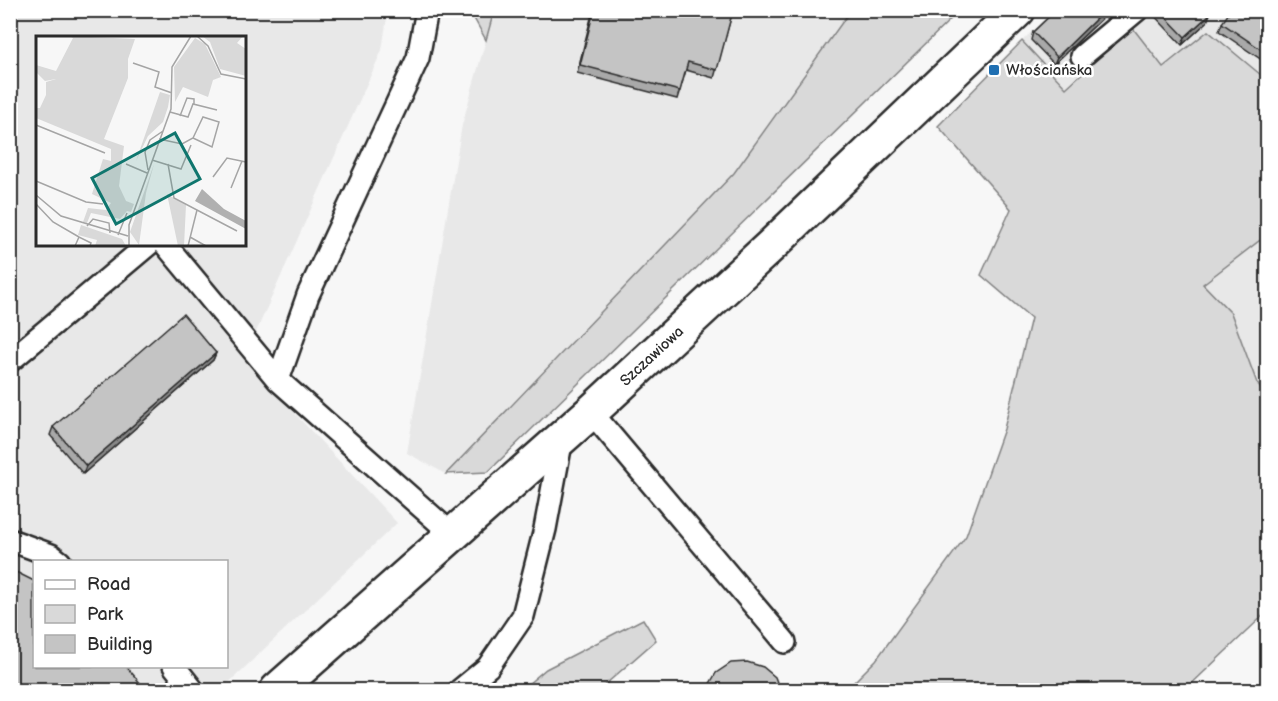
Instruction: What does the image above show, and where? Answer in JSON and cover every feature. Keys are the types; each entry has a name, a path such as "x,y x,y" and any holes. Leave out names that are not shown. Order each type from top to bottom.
{"street":[{"name":"Szczawiowa","path":"277,690 591,412 1018,10"}],"lane":[{"path":"278,380 308,295 418,57 427,10"},
{"path":"1083,56 1137,10"},
{"path":"10,361 147,246"},
{"path":"167,246 278,380 453,535"},
{"path":"591,412 785,642"},
{"path":"460,690 488,667 523,616 545,529 562,438"},
{"path":"10,540 58,560"},
{"path":"176,668 193,690"}],"shaded area":[{"path":"10,11 388,11 382,50 244,359 397,523 221,690 11,690"},
{"path":"494,11 851,11 734,173 446,474 407,453 462,125"},
{"path":"1053,11 1267,11 1267,80 1208,31 1162,67 1132,27 1066,88 1022,41"},
{"path":"1267,239 1267,388 1212,327 1202,284 1259,241"}],"green space":[{"path":"851,10 959,11 488,472 446,474 734,173"},
{"path":"470,11 494,11 486,40"},
{"path":"1132,27 1163,67 1208,31 1267,80 1267,239 1259,241 1203,284 1231,313 1257,383 1267,398 1267,612 1185,690 846,690 876,660 966,536 1004,429 1031,318 981,275 1011,209 938,126 1022,41 1066,88"},
{"path":"643,619 656,640 599,690 521,690 546,669"}],"building":[{"path":"594,10 733,10 717,70 688,62 680,91 580,65"},
{"path":"1056,10 1105,10 1057,57 1033,32"},
{"path":"1159,10 1207,10 1210,14 1185,37"},
{"path":"1231,10 1268,10 1268,54 1222,23"},
{"path":"183,314 216,353 86,466 53,427"},
{"path":"10,569 33,580 33,668 128,668 146,690 10,690"},
{"path":"747,662 763,667 775,677 780,690 707,690 716,673 731,663"}],"place":[{"name":"Włościańska","path":"994,70"}]}
